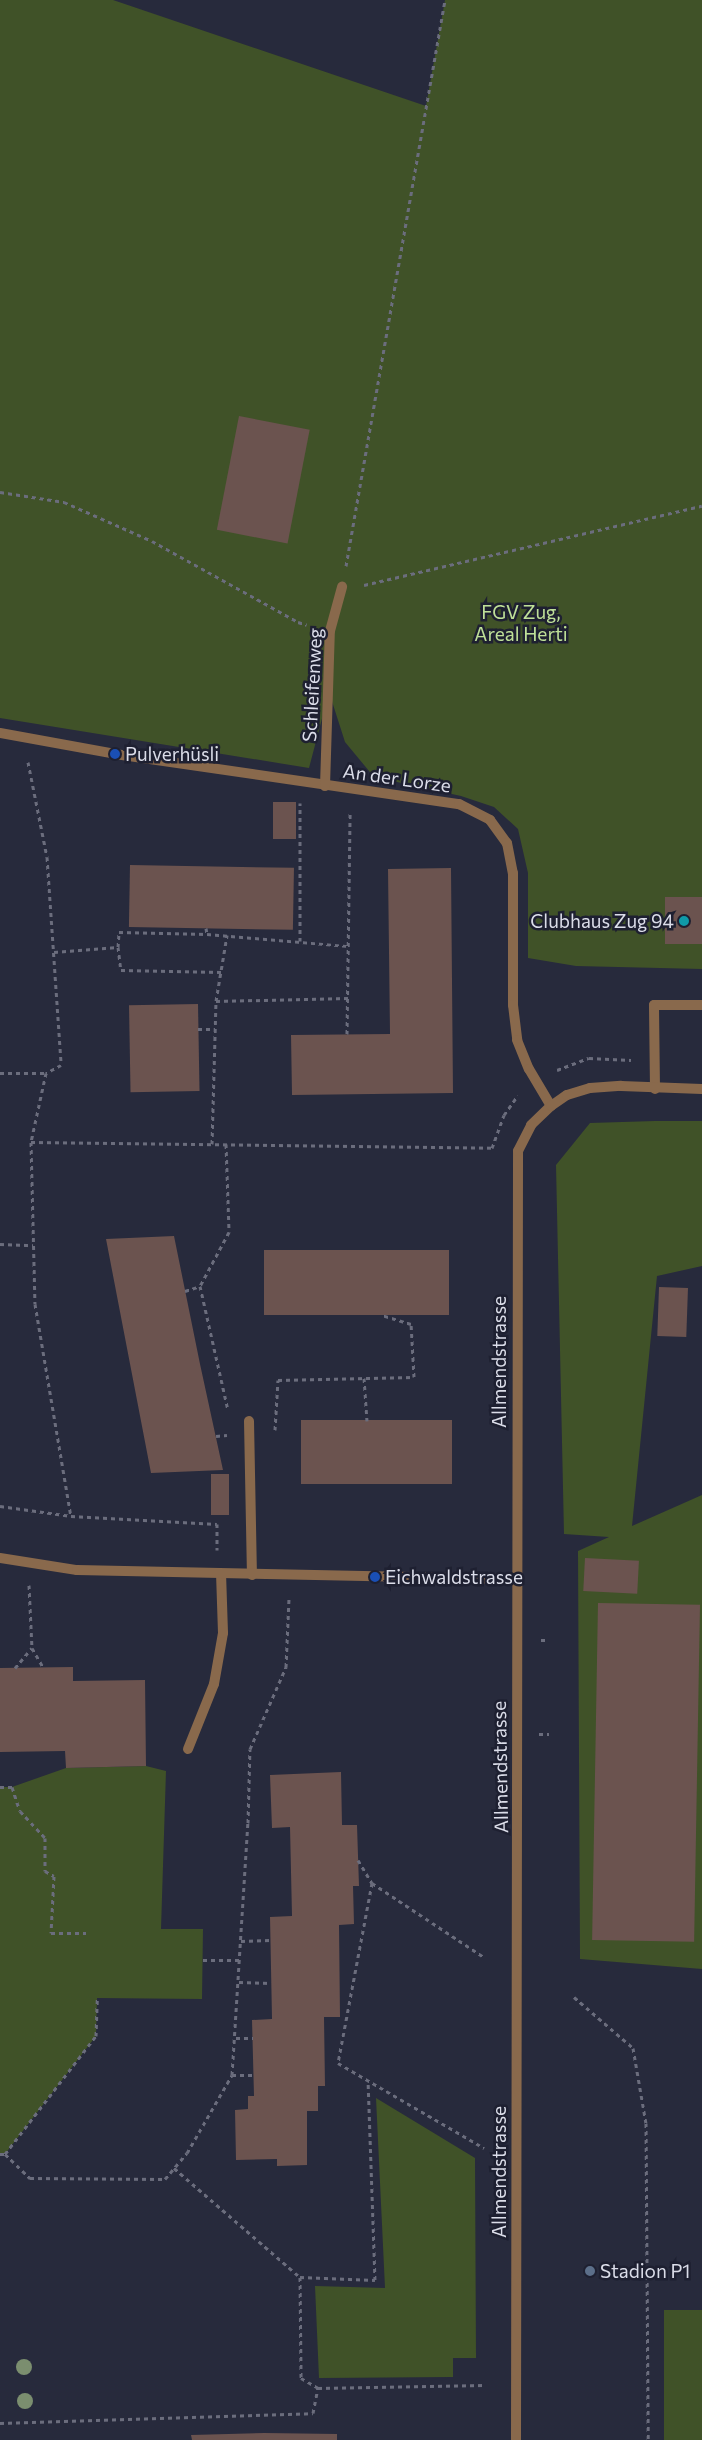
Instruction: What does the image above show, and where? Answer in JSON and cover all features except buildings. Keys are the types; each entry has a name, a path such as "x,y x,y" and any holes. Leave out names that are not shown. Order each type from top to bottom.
{"street":[{"name":"Schleifenweg","path":"325,786 330,631 342,587"},
{"name":"An der Lorze","path":"0,733 115,754 459,804 490,820 507,843 513,873 513,1005 517,1040 529,1069 551,1106"},
{"path":"655,1089 654,1004 702,1005"},
{"name":"Allmendstrasse","path":"516,2440 518,1151 531,1125 551,1106 567,1095 590,1088 621,1086 655,1089 702,1089"},
{"path":"249,1421 252,1575"},
{"path":"0,1558 77,1570 517,1580"},
{"path":"188,1749 214,1684 223,1633 222,1574"}],"path":[{"path":"445,0 342,587 372,585 702,506"},
{"path":"0,492 64,502 152,541 298,622 330,631"},
{"path":"0,1073 46,1073 61,1065 48,857 23,737"},
{"path":"300,782 300,941"},
{"path":"347,1034 351,789"},
{"path":"206,928 207,934"},
{"path":"221,972 121,970 118,947 119,932 227,935 348,946"},
{"path":"212,1144 216,1001 227,935"},
{"path":"54,952 118,947"},
{"path":"216,1001 348,998"},
{"path":"198,1030 215,1029"},
{"path":"46,1073 30,1142 35,1304 72,1516"},
{"path":"30,1142 478,1147 518,1151"},
{"path":"226,1144 229,1232 200,1286 229,1416"},
{"path":"0,1244 33,1245"},
{"path":"185,1291 200,1286"},
{"path":"274,1439 278,1380 414,1377 410,1324 381,1315"},
{"path":"364,1378 367,1421"},
{"path":"0,1506 72,1516 217,1524 217,1553"},
{"path":"28,1582 32,1648 43,1667"},
{"path":"97,1998 96,2036 2,2154 30,2178 165,2179 187,2153 232,2075 242,1942 250,1749 286,1667 289,1597"},
{"path":"538,1640 549,1640"},
{"path":"14,1668 32,1648"},
{"path":"538,1734 549,1734"},
{"path":"0,1787 12,1787 20,1811 45,1838 45,1871 54,1876 52,1933 86,1933"},
{"path":"358,1860 372,1883 484,1956"},
{"path":"372,1883 338,2063 484,2148"},
{"path":"242,1942 271,1940"},
{"path":"202,1960 241,1960"},
{"path":"239,1982 271,1983"},
{"path":"574,1997 633,2048 646,2123 648,2440"},
{"path":"236,2038 253,2038"},
{"path":"232,2075 254,2075"},
{"path":"174,2168 300,2277 375,2280 368,2080"},
{"path":"300,2277 301,2378 318,2388 485,2385"},
{"path":"0,2423 312,2413 318,2388"}],"green space":[{"name":"FGV Zug, Areal Herti","path":"0,0 113,0 426,106 445,0 702,0 702,969 576,966 528,958 528,873 518,829 494,807 461,796 374,777 345,742 329,692 309,768 0,718"},
{"path":"702,1121 702,1266 657,1276 632,1526 702,1495 702,1969 580,1959 578,1551 609,1537 564,1534 556,1165 590,1123"},
{"path":"146,1766 166,1771 161,1929 203,1929 202,1999 97,1998 96,2036 5,2154 0,2154 0,1787 12,1787 66,1768"},
{"path":"376,2098 475,2158 476,2358 453,2358 453,2377 319,2378 315,2286 385,2288"},
{"path":"664,2310 702,2310 702,2440 664,2440"}],"place":[{"name":"Pulverhüsli","path":"115,754"},
{"name":"Clubhaus Zug 94","path":"684,921"},
{"name":"Eichwaldstrasse","path":"375,1577"},
{"name":"Stadion P1","path":"590,2271"}]}
